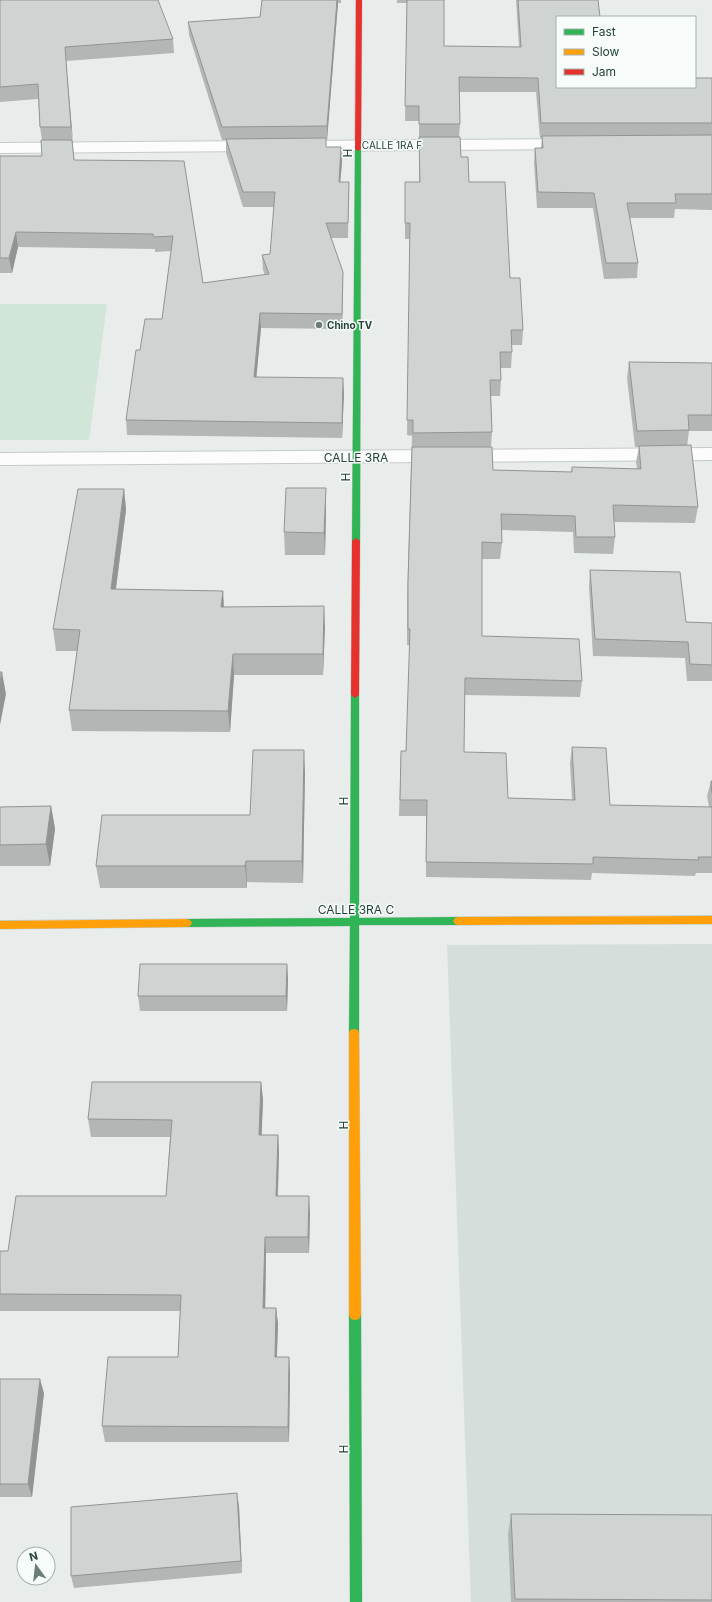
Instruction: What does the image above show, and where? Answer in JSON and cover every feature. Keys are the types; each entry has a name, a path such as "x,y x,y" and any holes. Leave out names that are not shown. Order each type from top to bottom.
{"street":[{"name":"H","path":"356,1602 354,920 359,0"},
{"name":"CALLE 1RA F","path":"0,148 586,144"},
{"name":"CALLE 3RA","path":"0,459 712,454"},
{"name":"CALLE 3RA C","path":"0,925 354,920 712,920"}],"shaded area":[{"path":"712,944 712,1602 471,1602 447,945"}],"green space":[{"path":"0,304 107,304 89,440 0,440"}],"building":[{"path":"0,0 158,0 173,39 65,47 71,127 40,127 38,84 0,87"},
{"path":"262,0 337,0 327,126 222,127 188,22 260,17"},
{"path":"407,0 444,0 444,46 521,47 518,0 598,0 600,16 556,16 556,88 696,88 696,78 712,78 712,123 541,123 538,78 459,77 460,124 419,124 419,106 405,106"},
{"path":"712,135 712,194 675,194 676,203 627,203 638,263 606,263 594,193 538,192 535,148 543,148 542,136"},
{"path":"419,137 460,137 461,157 468,157 469,182 505,182 510,278 520,278 523,330 511,330 512,352 500,352 501,380 490,380 492,432 413,433 413,420 407,420 410,223 405,223 405,182 420,182"},
{"path":"326,138 326,147 341,147 339,182 349,182 348,223 326,223 343,272 342,314 260,313 254,377 343,378 342,423 126,420 136,350 140,350 145,319 162,319 173,236 154,237 153,234 16,232 9,258 0,258 0,156 42,156 41,140 72,140 74,160 184,161 203,283 269,274 262,255 270,254 275,192 243,192 226,139"},
{"path":"629,362 712,363 712,415 688,415 689,430 637,431"},
{"path":"691,445 698,507 613,505 615,537 576,537 575,516 501,514 502,543 482,542 482,636 579,639 582,681 465,678 464,752 506,753 508,798 575,800 572,747 606,748 610,805 712,807 712,857 698,857 699,860 593,857 593,864 426,862 427,800 400,800 401,751 406,751 410,629 408,629 408,582 412,447 492,447 493,470 572,472 572,467 641,469 639,446"},
{"path":"286,488 326,488 324,533 284,532"},
{"path":"78,489 124,489 111,589 223,591 221,607 324,606 323,654 233,654 228,711 69,710 80,630 53,629"},
{"path":"590,570 680,572 686,622 712,623 712,665 690,664 688,642 595,639"},
{"path":"253,750 304,750 302,861 246,861 245,866 96,866 102,815 250,815"},
{"path":"51,806 46,844 0,845 0,807"},
{"path":"140,964 287,964 286,996 138,996"},
{"path":"92,1082 261,1082 259,1135 278,1135 276,1196 309,1196 308,1237 265,1237 263,1308 276,1308 275,1357 289,1357 288,1427 102,1426 108,1357 178,1357 181,1295 0,1294 0,1251 8,1251 16,1196 166,1196 172,1120 88,1119"},
{"path":"0,1379 40,1379 28,1484 0,1484"},
{"path":"237,1493 241,1561 71,1576 71,1507"},
{"path":"511,1514 712,1515 712,1600 515,1599"}],"traffic: fast":[{"path":"356,541 358,149"},
{"path":"354,1033 355,695"},
{"path":"187,923 458,921"},
{"path":"355,1315 356,1602"}],"traffic: slow":[{"path":"458,921 712,920"},
{"path":"0,925 187,923"},
{"path":"354,1033 355,1315"}],"traffic: jam":[{"path":"358,149 359,0"},
{"path":"355,695 356,541"}],"place":[{"name":"Chino TV","path":"319,325"}]}
